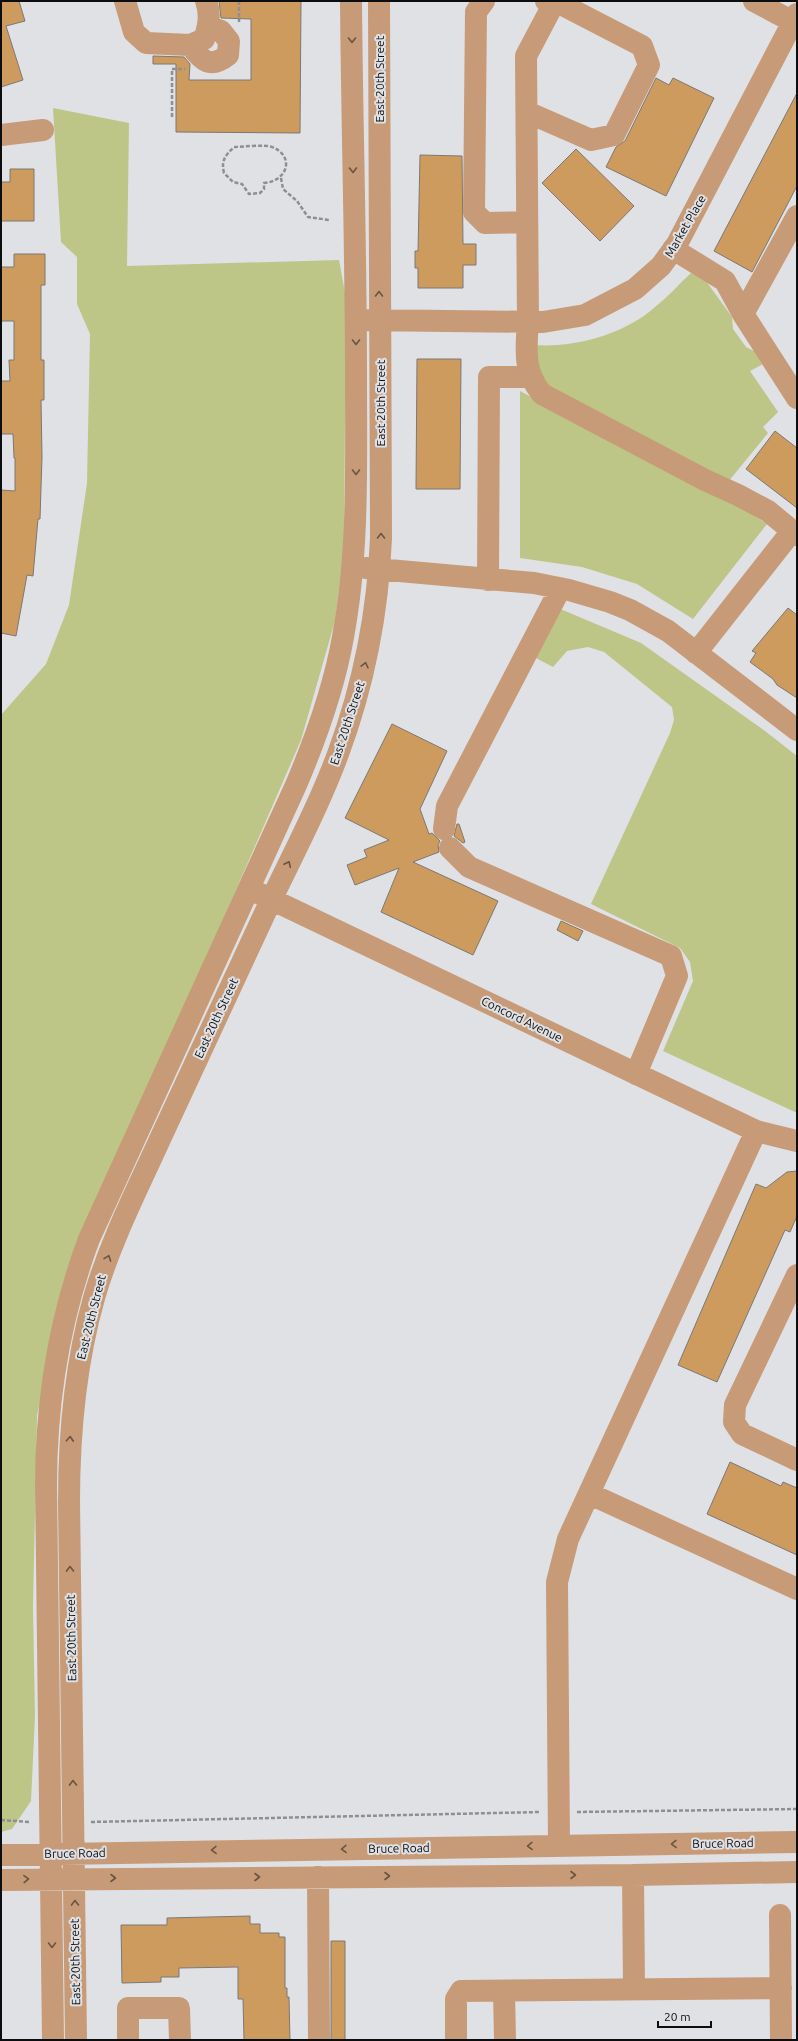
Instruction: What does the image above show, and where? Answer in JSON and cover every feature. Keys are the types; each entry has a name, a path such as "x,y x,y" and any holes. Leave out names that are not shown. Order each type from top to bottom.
{"street":[{"path":"125,1 134,32 146,43 190,45 204,39 209,27 209,8 206,1"},
{"name":"East 20th Street","path":"53,2040 46,1457 49,1407 62,1330 83,1257 96,1225 296,785 322,714 343,640 353,567 356,496 356,320 352,1"},
{"name":"East 20th Street","path":"76,2040 69,1462 72,1414 83,1343 101,1276 119,1230 327,780 346,731 367,656 380,570 381,538 372,320 379,1"},
{"path":"484,1 476,12 474,212 485,223 527,222"},
{"path":"527,112 591,140 614,135 649,65 642,46 555,1 546,1"},
{"path":"555,1 526,56 528,322 526,351 530,377 542,394 705,480 768,511 794,533 696,653"},
{"path":"754,1 796,20"},
{"name":"Market Place","path":"372,320 543,322 585,315 635,289 660,266 673,249 796,20"},
{"path":"1,135 43,130"},
{"path":"743,314 797,216"},
{"name":"East 20th Street","path":"354,232 364,251 372,320"},
{"path":"673,249 725,281 743,314 797,398"},
{"path":"488,580 489,377 530,377"},
{"path":"353,567 534,583 590,596 630,610 668,631 797,730"},
{"path":"560,589 447,806 447,839 469,867 671,956 677,976 636,1074"},
{"name":"Concord Avenue","path":"250,889 756,1131 797,1141"},
{"path":"559,1846 557,1582 568,1539 756,1131"},
{"path":"797,1275 735,1405 734,1422 742,1434 797,1460"},
{"path":"590,1494 796,1587"},
{"name":"Bruce Road","path":"1,1855 74,1852 797,1842"},
{"name":"Bruce Road","path":"1,1880 52,1878 632,1875 797,1872"},
{"path":"632,1875 634,1989"},
{"path":"318,1877 319,2040"},
{"path":"780,1915 781,2040"},
{"path":"456,2040 456,1999 461,1992 781,1988"},
{"path":"504,1991 505,2040"},
{"path":"128,2040 128,2008 179,2008 180,2040"}],"path":[{"path":"281,178 274,182 264,183 264,189 260,193 249,194 242,184 233,182 227,178 224,173 223,160 226,154 234,147 272,147 280,150 285,160 285,171 281,178 283,189 297,201 308,217 329,220"},
{"path":"74,1822 558,1812 797,1809"},
{"path":"1,1820 50,1823"}],"green space":[{"path":"53,108 129,123 127,266 339,260 346,298 344,549 335,621 301,740 61,1294 37,1416 33,1607 35,1716 31,1801 12,1829 1,1832 1,715 46,664 69,605 87,483 90,334 77,304 77,257 61,242"},
{"path":"691,273 706,281 732,317 733,329 746,347 756,352 765,363 750,371 778,412 763,427 768,433 728,482 554,391 544,380 538,371 537,366 535,345 566,344 599,337 614,332 643,317"},
{"path":"520,391 734,503 767,524 693,619 637,584 582,567 520,558"},
{"path":"558,608 641,643 765,731 797,756 797,1113 663,1051 693,981 690,962 680,948 591,904 670,733 674,720 672,707 604,652 588,647 567,651 553,667 532,656"}],"building":[{"path":"1,1 19,1 25,21 6,26 23,80 1,87"},
{"path":"219,1 301,1 300,133 176,132 176,64 153,64 153,56 184,57 190,64 189,80 251,80 251,19 221,18"},
{"path":"656,78 669,85 673,78 714,98 666,196 606,167 616,147 625,141"},
{"path":"797,93 797,186 752,272 714,251"},
{"path":"576,149 634,206 600,241 542,183"},
{"path":"420,155 462,156 463,244 476,244 476,265 463,265 463,288 418,288 418,268 415,268 415,251 418,251"},
{"path":"10,169 34,169 34,221 1,221 1,182 10,182"},
{"path":"14,254 45,254 45,285 41,285 41,360 44,360 44,400 41,400 42,457 40,519 38,519 33,576 27,575 16,636 1,633 1,490 15,491 15,458 13,434 1,434 1,381 10,381 9,360 14,360 14,321 1,321 1,267 14,267"},
{"path":"417,359 461,359 460,489 416,489"},
{"path":"775,431 797,448 797,508 746,469"},
{"path":"788,608 797,615 797,698 777,685 773,679 750,662 756,653 752,651"},
{"path":"392,724 447,751 420,809 429,834 432,833 440,841 438,845 439,852 413,862 498,901 473,955 381,912 399,868 355,885 347,865 367,857 364,850 389,840 345,818"},
{"path":"457,824 459,824 465,842 463,843 454,836"},
{"path":"561,921 583,931 578,941 557,930"},
{"path":"797,1171 797,1216 790,1232 785,1230 717,1382 678,1365 756,1184 766,1188 787,1172"},
{"path":"730,1462 781,1486 783,1482 797,1488 797,1555 707,1514"},
{"path":"250,1916 250,1924 260,1924 260,1933 279,1933 279,1937 285,1937 285,1988 287,1988 287,1997 289,1997 290,2040 244,2040 243,1999 238,1999 238,1967 179,1968 179,1977 161,1977 161,1982 122,1983 121,1925 167,1925 167,1918"},
{"path":"331,1941 345,1941 345,2040 331,2040"}]}
